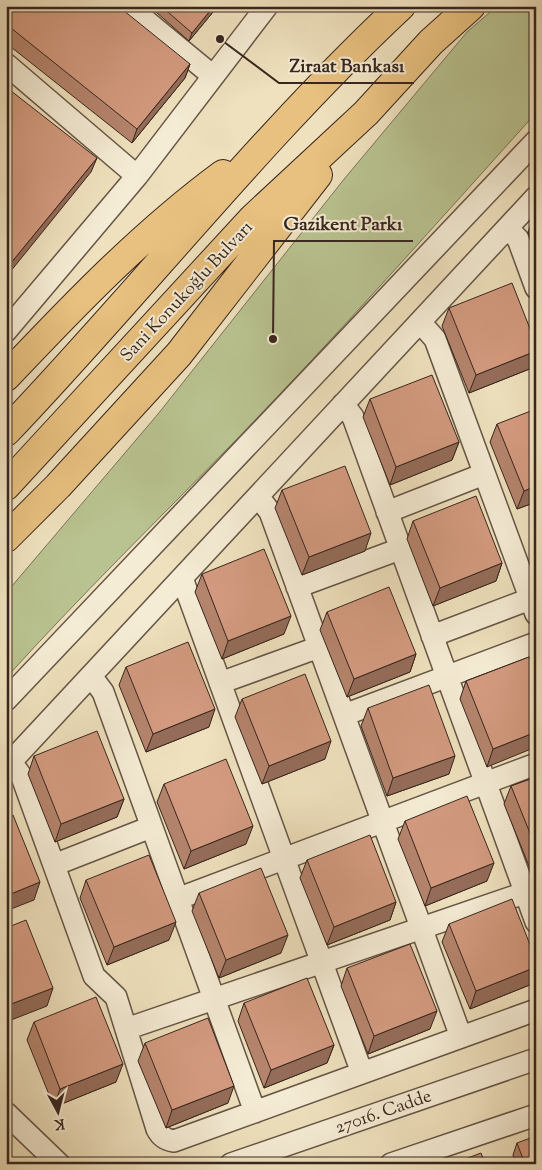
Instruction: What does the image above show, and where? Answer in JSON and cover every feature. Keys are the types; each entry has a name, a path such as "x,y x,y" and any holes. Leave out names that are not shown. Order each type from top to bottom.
{"highway":[{"name":"Sani Konukoğlu Bulvarı","path":"6,432 67,368 266,142 401,6"},
{"name":"Sani Konukoğlu Bulvarı","path":"6,486 253,218 366,113 431,42 471,6"},
{"path":"6,538 58,486 179,354 366,113"},
{"path":"6,377 146,237 191,197 266,142"}],"street":[{"path":"128,6 213,76"},
{"path":"6,331 137,176 267,6"},
{"path":"6,64 137,176"},
{"path":"6,700 536,141"},
{"path":"536,197 9,765 22,776 94,976 116,997 157,1129 162,1137 174,1140 536,1010"},
{"path":"507,228 518,239 536,288"},
{"path":"420,322 435,339 533,607 432,636"},
{"path":"343,404 353,417 485,783 531,891 536,922"},
{"path":"387,512 484,474"},
{"path":"258,496 270,512 462,1037"},
{"path":"297,587 400,549"},
{"path":"182,578 362,1073"},
{"path":"344,715 536,643"},
{"path":"220,683 319,647"},
{"path":"91,676 102,692 255,1112"},
{"path":"177,898 536,764"},
{"path":"54,865 152,827"},
{"path":"126,1029 531,891"},
{"name":"27016. Cadde","path":"231,1164 536,1059"},
{"path":"6,1113 59,1164"},
{"path":"391,1164 536,1115"}],"green space":[{"path":"497,6 536,6 536,113 310,362 6,678 6,593 158,414 345,178 467,32"}],"building":[{"path":"6,6 118,6 190,64 137,129 6,24"},
{"path":"161,6 214,6 192,33"},
{"path":"6,87 97,158 6,269"},
{"path":"512,283 536,344 536,351 476,375 449,308"},
{"path":"432,375 459,442 396,467 370,399"},
{"path":"536,409 536,486 524,491 497,424"},
{"path":"345,466 371,533 309,557 282,490"},
{"path":"476,496 502,563 440,588 413,521"},
{"path":"264,549 291,616 228,641 202,574"},
{"path":"389,587 416,654 354,679 327,612"},
{"path":"188,642 215,709 153,734 126,667"},
{"path":"529,657 536,674 536,732 493,749 466,681"},
{"path":"305,674 331,741 269,766 242,699"},
{"path":"429,685 455,756 393,778 368,708"},
{"path":"97,731 124,799 61,824 34,756"},
{"path":"226,759 253,826 191,851 164,784"},
{"path":"536,777 536,848 511,786"},
{"path":"467,796 494,863 431,888 405,821"},
{"path":"13,815 40,882 6,896 6,818"},
{"path":"370,835 396,902 334,927 307,860"},
{"path":"149,855 176,922 114,947 86,880"},
{"path":"261,868 288,935 226,960 199,893"},
{"path":"512,899 536,960 536,967 476,991 449,924"},
{"path":"26,920 53,988 6,1006 6,928"},
{"path":"410,944 437,1011 374,1036 347,968"},
{"path":"307,978 334,1045 271,1070 244,1003"},
{"path":"96,997 123,1064 60,1089 34,1022"},
{"path":"208,1018 234,1086 172,1110 145,1043"},
{"path":"536,1136 536,1164 525,1164 517,1143"},
{"path":"481,1153 485,1164 452,1164"}],"place":[{"name":"Ziraat Bankası","path":"220,39"},
{"name":"Gazikent Parkı","path":"273,339"}]}
